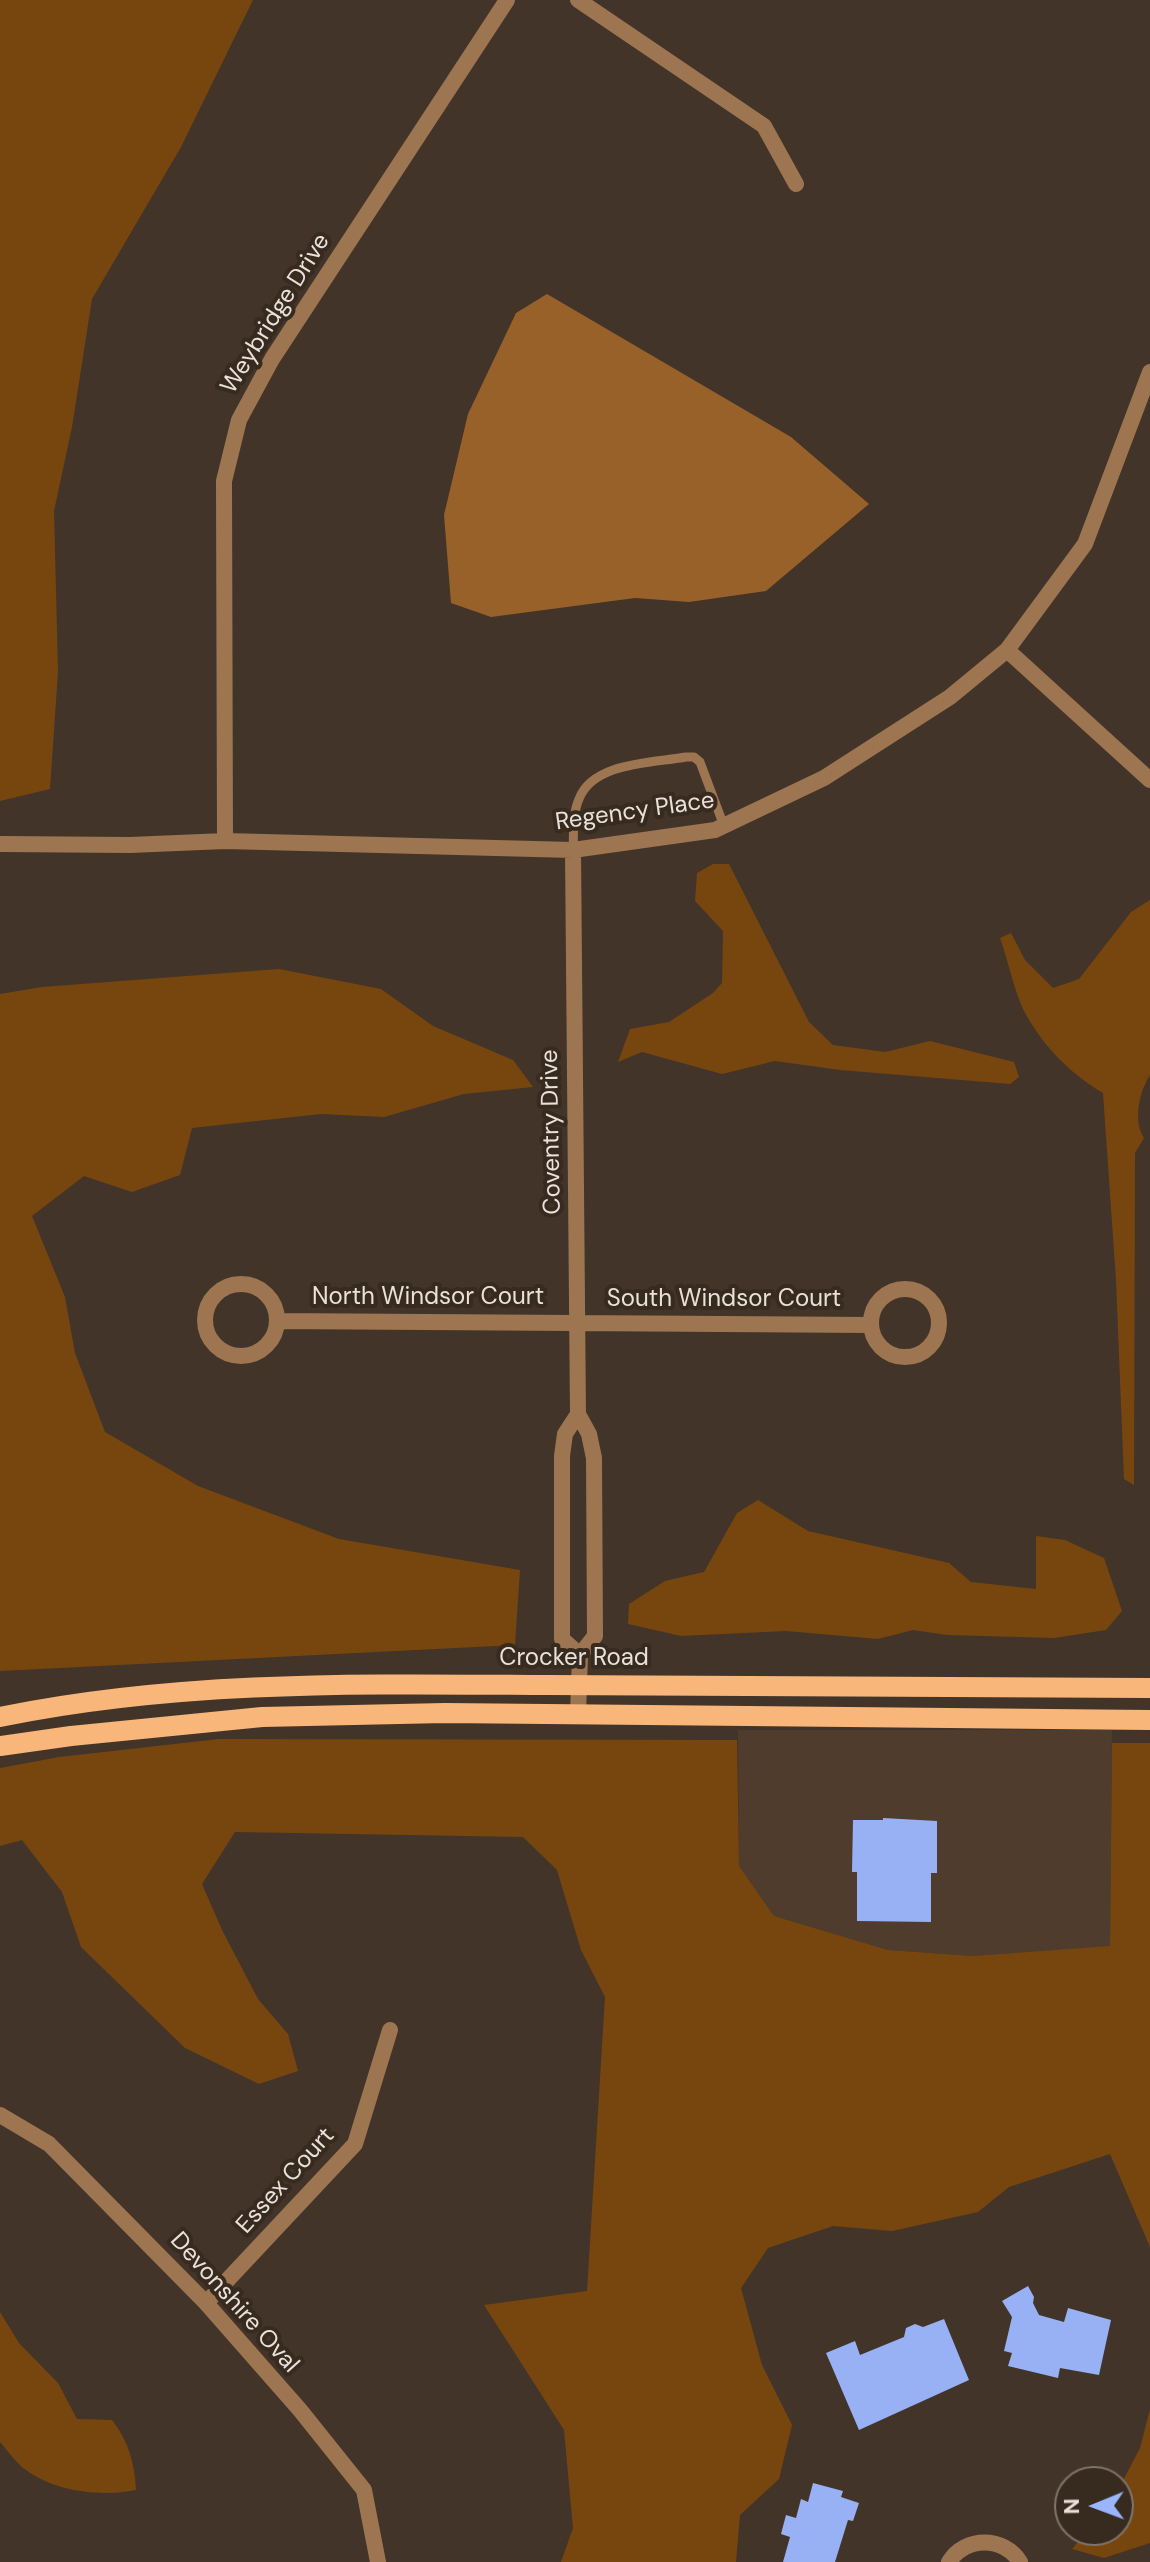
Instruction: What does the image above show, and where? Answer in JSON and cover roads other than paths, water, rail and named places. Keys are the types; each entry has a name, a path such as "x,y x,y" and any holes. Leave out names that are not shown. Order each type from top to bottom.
{"main road":[{"name":"Crocker Road","path":"0,1717 40,1709 209,1689 442,1684 1150,1688"},
{"path":"0,1746 262,1717 445,1713 1150,1720"}],"street":[{"name":"Weybridge Drive","path":"225,841 224,481 239,420 272,359 507,0"},
{"path":"578,0 764,126 796,184"},
{"name":"Regency Place","path":"0,844 130,845 225,841 573,850 715,830 824,778 950,697 1007,650 1085,544 1150,372"},
{"path":"1007,650 1150,780"},
{"name":"Coventry Drive","path":"573,850 578,1414 589,1434 594,1473 595,1636 580,1655 578,1715"},
{"name":"North Windsor Court","path":"239,1283 261,1289 269,1297 275,1307 277,1321 270,1343 249,1356 236,1357 214,1345 204,1323 205,1311 217,1291 239,1283"},
{"name":"South Windsor Court","path":"896,1290 919,1292 936,1308 939,1320 938,1331 927,1349 907,1358 896,1357 878,1345 870,1325 871,1313 877,1303 885,1294 896,1290"},
{"name":"North Windsor Court","path":"277,1321 578,1323"},
{"name":"South Windsor Court","path":"578,1323 870,1325"},
{"name":"Coventry Drive","path":"578,1414 565,1434 562,1456 562,1639 580,1655"},
{"name":"Essex Court","path":"206,2303 355,2144 390,2030"},
{"name":"Devonshire Oval","path":"0,2115 49,2144 206,2303 300,2410 364,2490 378,2562"},
{"path":"949,2562 963,2547 991,2543 1005,2547 1020,2562"}],"lane":[{"path":"573,850 579,797 600,775 686,757 694,757 700,762 724,826"}]}
